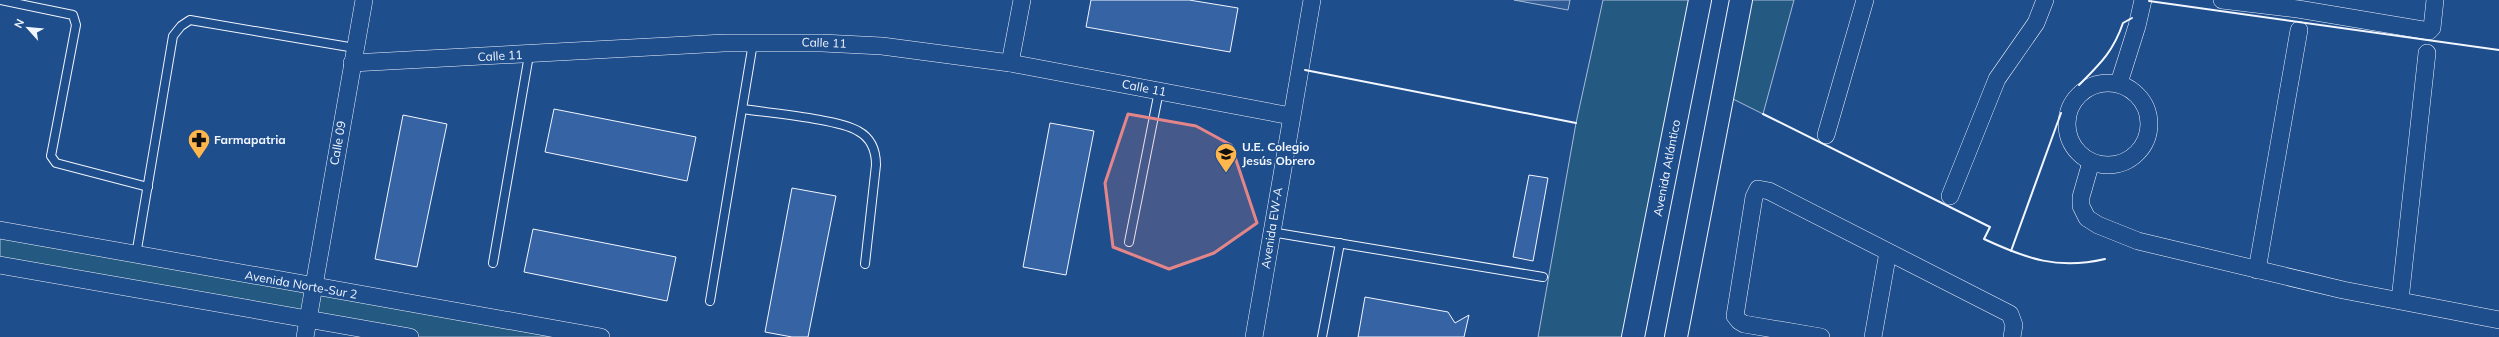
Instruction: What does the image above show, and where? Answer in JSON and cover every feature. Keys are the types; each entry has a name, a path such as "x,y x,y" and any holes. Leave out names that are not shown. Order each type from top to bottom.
{"main road":[{"name":"Avenida Atlántico","path":"1633,337 1700,0"},
{"path":"1678,336 1741,0"}],"street":[{"name":"Calle 09","path":"305,337 353,55 364,0"},
{"path":"1010,63 1022,0"},
{"name":"Avenida EW-A","path":"1254,337 1312,0"},
{"path":"1826,135 1865,0"},
{"path":"1950,196 1997,79 2036,23 2045,0"},
{"path":"2119,83 2137,26 2143,0"},
{"path":"2222,0 2298,5 2429,31 2432,28 2435,0"},
{"path":"2257,270 2299,30"},
{"name":"Calle 11","path":"353,55 529,55 753,43 822,43 882,46 1010,63 1291,116"},
{"path":"2400,300 2427,53"},
{"path":"2106,82 2119,83 2136,93 2147,109 2150,122 2148,135 2142,148 2132,158 2119,164 2105,166 2092,162 2080,154 2072,143 2067,129 2068,115 2073,103 2081,93 2092,85 2106,82"},
{"path":"2092,162 2081,206 2087,218 2098,225 2138,241 2343,290 2499,320"},
{"path":"1821,337 1738,322 1736,316 1756,191 1762,188 2010,314 2014,325 2012,337"},
{"name":"Avenida Norte-Sur 2","path":"0,230 313,287 601,337"},
{"path":"1873,337 1888,252"},
{"path":"0,265 410,337"}],"lane":[{"path":"0,0 73,15 76,25 51,156 56,163 148,187"},
{"path":"136,255 173,36 185,22 190,20 353,55"},
{"path":"710,301 753,43"},
{"path":"492,263 529,55"},
{"path":"1129,242 1160,91"},
{"path":"743,109 851,127 870,141 875,152 876,164 865,264"},
{"path":"1271,232 1543,277"},
{"path":"1322,337 1340,243"}],"highlighted area":[{"path":"1128,114 1196,126 1231,145 1257,223 1214,253 1169,269 1113,247 1105,183"}],"shaded area":[{"path":"1514,0 1570,0 1568,10"},
{"path":"1603,0 1700,0 1633,337 1538,337 1576,123"},
{"path":"1741,0 1794,0 1763,114 1721,93"},
{"path":"0,230 601,337 410,337 0,265"}],"building":[{"path":"1091,0 1189,0 1238,8 1230,52 1086,27"},
{"path":"554,109 696,137 687,181 545,152"},
{"path":"403,115 447,124 417,267 375,259"},
{"path":"1050,123 1094,131 1066,275 1023,267"},
{"path":"1529,175 1548,178 1533,261 1513,257"},
{"path":"792,188 836,196 808,337 792,337 765,332"},
{"path":"533,229 676,257 667,301 524,272"},
{"path":"1365,297 1448,312 1455,323 1469,315 1464,337 1358,337"}],"wall":[{"path":"2149,1 2499,50"},
{"path":"2079,85 2100,64 2110,50 2123,23 2132,18"},
{"path":"1305,70 1576,123"},
{"path":"2011,251 2061,113"},
{"path":"1763,114 1990,227 1984,239 2014,252 2043,261 2057,263 2088,262 2105,259"}],"place":[{"name":"Farmapatria","path":"199,160"},
{"name":"U.E. Colegio Jesús Obrero","path":"1226,174"}]}
